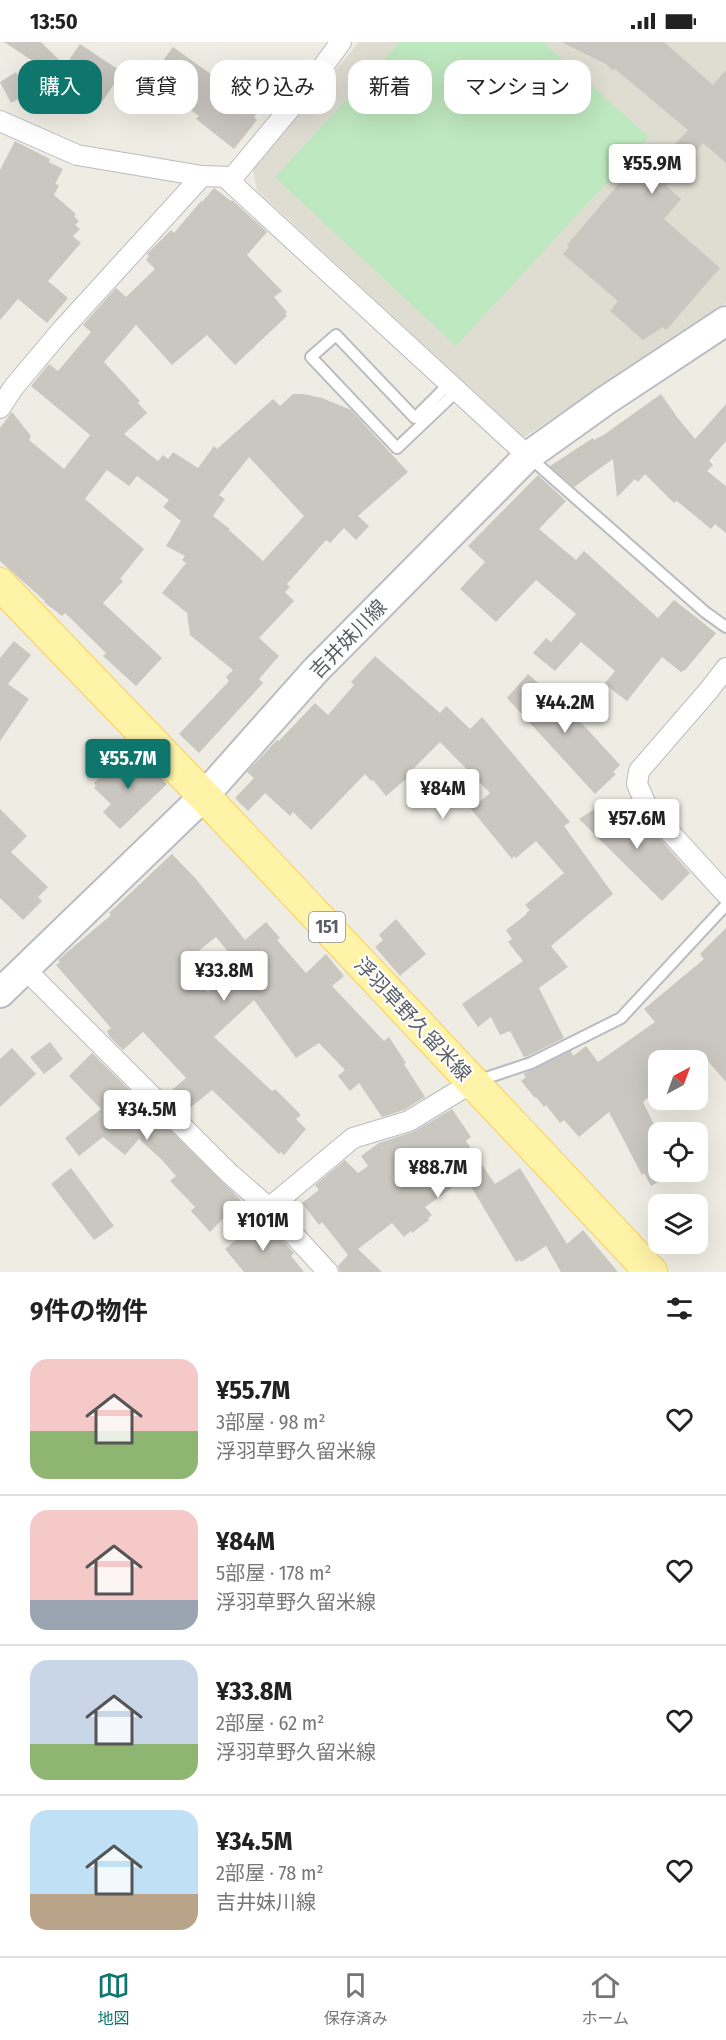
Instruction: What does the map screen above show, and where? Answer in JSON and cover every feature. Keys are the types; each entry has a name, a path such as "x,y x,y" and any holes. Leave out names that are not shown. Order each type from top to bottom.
{"main road":[{"name":"吉井妹川線","path":"0,993 204,796 315,671 528,456 605,401 726,321"},
{"name":"浮羽草野久留米線","path":"0,584 204,796 651,1272"}],"street":[{"path":"0,121 77,155 202,176 233,177 307,88 341,42"},
{"path":"0,408 13,388 60,332 202,176"},
{"path":"226,178 528,456"},
{"path":"726,668 639,771 637,784 648,807 726,894"},
{"path":"25,969 229,1173 269,1208 328,1272"},
{"path":"269,1208 353,1138 409,1121 473,1082"}],"lane":[{"path":"336,335 415,418 453,387 397,448 311,357 336,335"},
{"path":"528,456 705,612 726,627"},
{"path":"473,1082 531,1063 621,1018 726,906"}],"shaded area":[{"path":"359,42 726,42 726,303 523,438 257,190 253,169 299,114 336,114 336,70"}],"green space":[{"path":"400,42 543,42 563,60 444,60 444,114 591,114 591,85 649,137 456,346 275,177 333,114 336,114 348,98 348,114 432,114 432,60 383,60"}],"building":[{"path":"4,42 41,42 59,60 31,60"},
{"path":"561,42 664,42 713,85 726,70 726,163 703,143 666,186 681,199 664,219 720,268 666,330 663,327 643,340 610,311 618,301 563,254 569,247 567,245 628,173 640,183 688,130 615,69 613,71 606,64"},
{"path":"80,44 114,67 114,84 102,102 102,60 69,60"},
{"path":"173,47 191,60 163,60"},
{"path":"198,65 210,74 210,114 256,114 254,117 257,120 234,149 196,119 199,116 196,114"},
{"path":"16,72 18,99 11,103 0,82"},
{"path":"15,141 50,159 49,162 63,169 55,184 59,185 54,195 76,214 74,216 79,221 75,225 80,229 73,236 81,243 48,281 68,298 47,323 18,299 0,320 0,170"},
{"path":"214,188 232,200 267,232 247,255 282,291 274,297 287,312 285,314 287,316 235,365 207,335 172,365 136,325 104,362 140,401 138,403 147,413 124,434 158,461 163,455 168,459 173,452 198,468 214,446 217,449 273,399 280,406 293,394 303,394 322,398 351,410 408,472 358,516 369,526 356,540 344,528 330,543 326,540 287,584 290,587 285,592 294,601 259,638 279,656 259,679 263,683 199,753 179,734 229,681 226,677 233,670 190,635 187,613 162,593 186,563 182,560 185,556 166,546 181,521 163,507 169,500 137,476 129,486 107,470 85,499 144,549 120,579 123,581 103,603 162,658 136,686 103,656 106,653 65,613 62,616 44,602 0,561 0,428 12,412 31,436 29,440 64,469 90,435 31,386 49,364 58,371 91,332 83,325 116,288 126,297 155,269 146,260 149,256 147,254 171,230 174,233","holes":["249,457 304,516 263,561 213,516 225,499 219,495"]},
{"path":"661,394 695,439 726,404 726,441 709,461 713,465 707,471 726,486 726,533 715,524 711,529 678,502 674,503 645,474 638,482 635,479 617,497 613,459 574,487 550,466 593,438 594,440 605,434"},
{"path":"538,475 566,501 539,529 576,560 584,551 658,618 674,600 716,633 686,669 681,672 662,657 627,701 604,684 615,671 581,642 555,671 533,653 546,638 551,642 576,614 536,580 496,622 460,589 485,562 468,546"},
{"path":"14,641 31,655 8,684 29,699 0,741 0,658"},
{"path":"375,656 440,713 446,706 470,729 482,717 570,822 564,826 613,894 551,946 568,967 539,988 564,1038 528,1056 524,1057 510,1031 500,1035 491,1017 478,1027 462,1004 523,961 508,942 512,939 506,930 527,914 530,910 525,905 564,873 536,841 512,859 471,809 490,793 440,742 406,776 407,778 386,796 365,774 311,830 293,812 290,816 265,793 248,811 235,798 254,778 247,772 277,740 279,741 315,703 328,715 354,685 351,682"},
{"path":"528,674 576,717 620,765 613,772 616,774 595,794 507,698"},
{"path":"143,758 167,784 120,829 103,812 111,804 94,788 96,786 94,783 114,763 119,767 127,761 134,767"},
{"path":"611,799 628,826 642,842 653,831 690,873 662,901 579,819"},
{"path":"0,809 27,836 11,852 48,887 38,897 42,901 23,920 0,898"},
{"path":"172,854 196,879 245,940 266,922 280,938 277,940 306,973 326,954 344,976 332,986 384,1041 389,1037 425,1097 404,1110 382,1117 359,1083 350,1091 338,1076 345,1070 319,1043 296,1058 254,1000 214,1037 272,1091 275,1089 301,1115 296,1119 306,1129 284,1155 281,1152 279,1154 212,1090 185,1112 167,1094 186,1078 143,1032 123,1050 109,1036 107,1031 111,1028 56,965 60,962 58,960 111,915 109,913","holes":["216,937 240,966 208,992 182,964"]},
{"path":"396,919 426,954 400,976 375,947 383,940 379,935"},
{"path":"726,928 726,1082 708,1061 708,1050 648,1050 648,1098 643,1102 653,1122 648,1122 648,1180 644,1173 642,1175 609,1112 579,1137 564,1120 560,1123 546,1105 544,1107 521,1081 526,1077 523,1074 571,1051 573,1056 586,1046 598,1062 655,1022 644,1009 704,959 700,954"},
{"path":"50,1042 63,1059 44,1074 30,1057"},
{"path":"12,1048 36,1074 0,1107 0,1059"},
{"path":"92,1053 241,1200 210,1232 191,1211 195,1207 170,1181 176,1176 139,1139 125,1155 103,1137 79,1156 65,1138 101,1109 69,1076"},
{"path":"452,1109 471,1137 466,1141 495,1184 520,1168 567,1244 583,1230 618,1272 561,1272 546,1246 521,1262 520,1260 516,1262 466,1178 425,1207 432,1215 412,1233 411,1231 404,1237 392,1223 358,1249 382,1272 340,1272 338,1266 348,1255 322,1222 319,1225 302,1203 319,1190 315,1185 345,1160 358,1173 368,1166 361,1156 379,1143 415,1131"},
{"path":"71,1168 114,1226 94,1240 51,1184"},
{"path":"263,1219 294,1253 291,1256 304,1272 244,1272 225,1249"}]}
